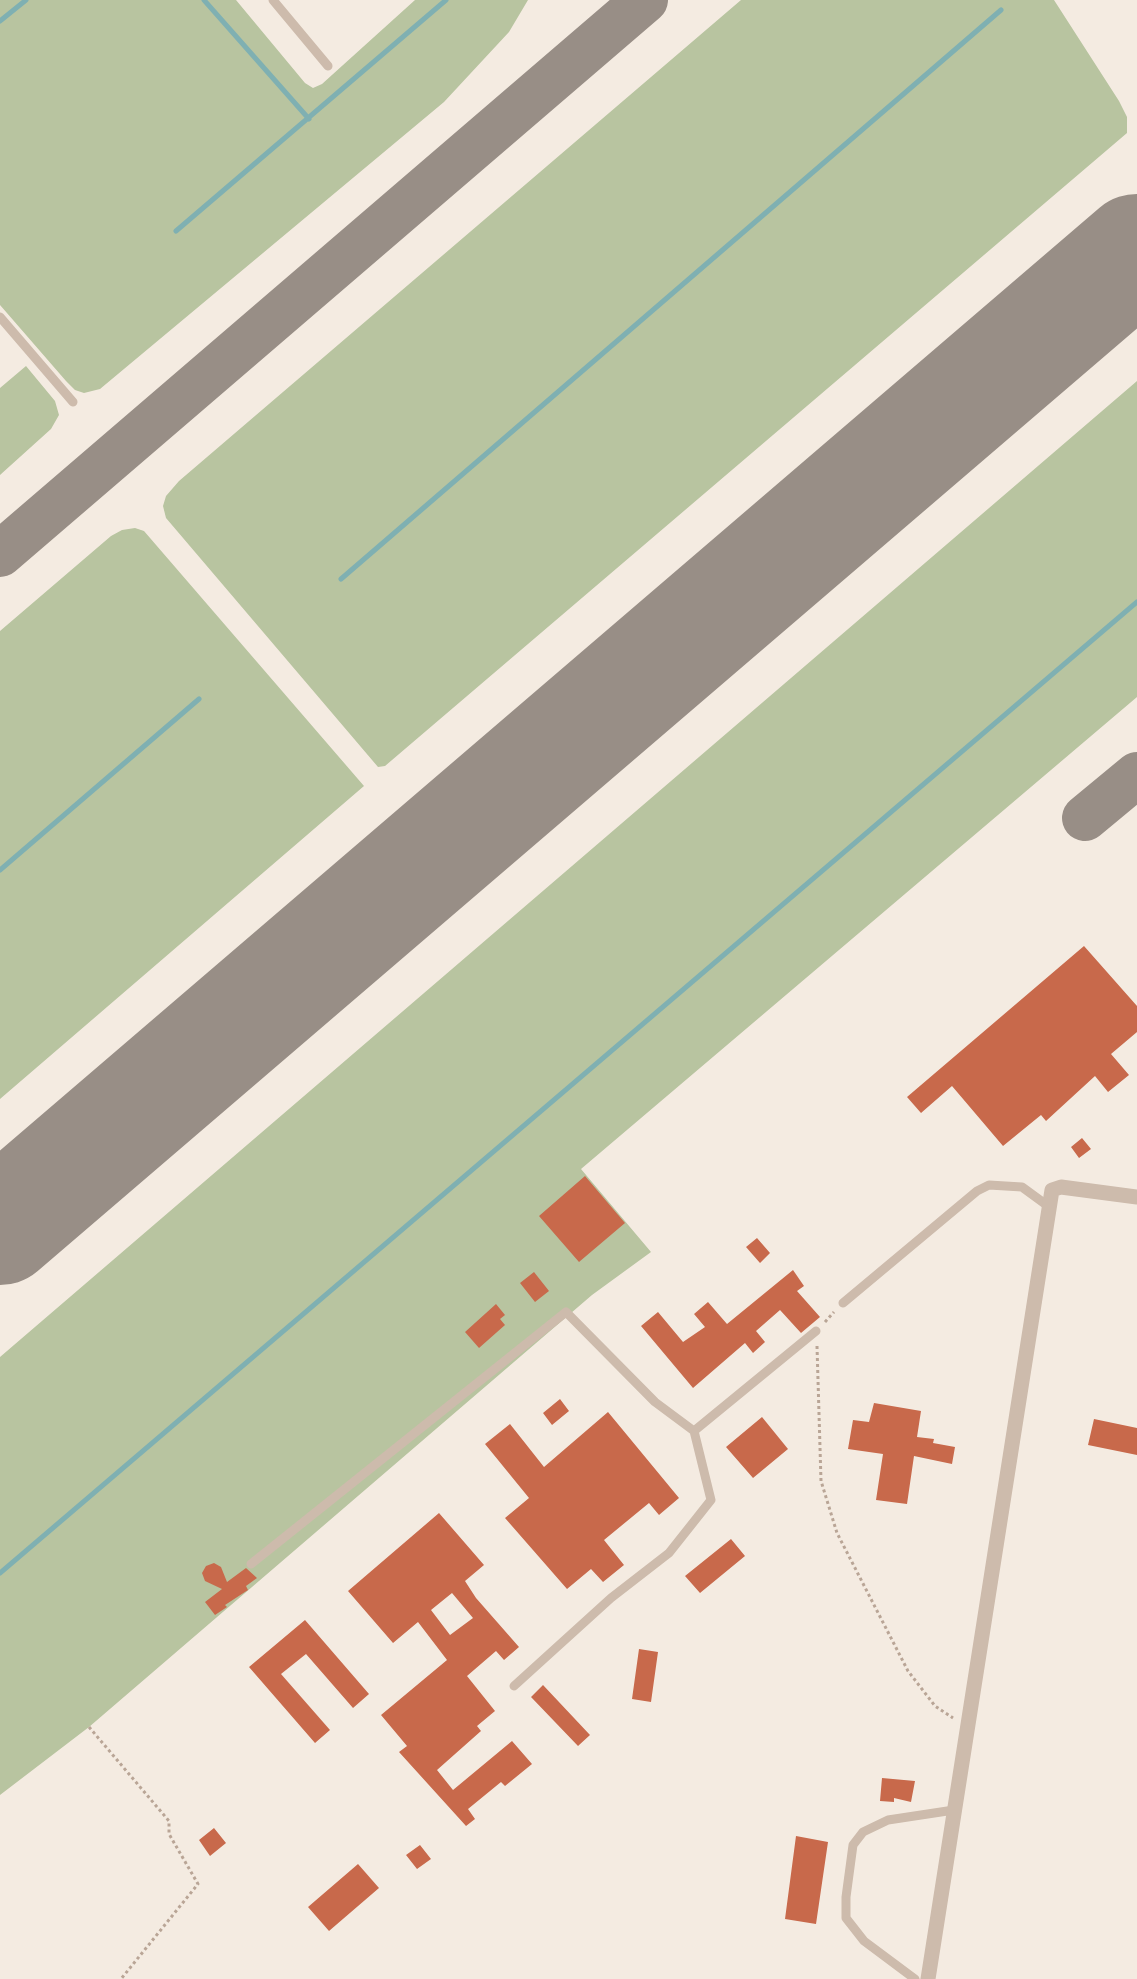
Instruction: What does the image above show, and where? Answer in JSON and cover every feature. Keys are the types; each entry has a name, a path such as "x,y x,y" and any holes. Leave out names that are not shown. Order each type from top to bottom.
{"street":[{"path":"928,1979 1052,1190 1061,1187 1137,1197"}],"lane":[{"path":"273,0 328,66"},
{"path":"0,317 73,402"},
{"path":"843,1303 977,1191 989,1185 1022,1187 1048,1206"},
{"path":"251,1564 566,1312 655,1402 693,1431 711,1500 669,1553 611,1598 514,1686"},
{"path":"693,1431 816,1331"},
{"path":"915,1979 864,1941 846,1917 846,1898 853,1845 863,1832 888,1820 954,1810"}],"path":[{"path":"843,1303 816,1331 821,1481 837,1533 908,1671 935,1707 968,1726"},
{"path":"89,1728 169,1821 169,1834 198,1884 121,1979"}],"green space":[{"path":"0,0 236,0 305,83 313,88 322,84 415,0 528,0 509,32 444,102 100,389 84,393 75,390 66,381 0,305"},
{"path":"741,0 1054,0 1119,101 1127,117 1127,133 385,766 378,767 166,518 163,506 166,496 179,481"},
{"path":"26,366 55,401 59,415 51,429 0,475 0,388"},
{"path":"1137,381 1137,697 581,1169 651,1252 592,1295 89,1727 0,1795 0,1357"},
{"path":"135,528 144,531 364,786 0,1099 0,631 111,536 122,530"}],"building":[{"path":"1084,946 1137,1006 1137,1032 1111,1054 1129,1075 1108,1092 1095,1076 1046,1121 1041,1115 1003,1146 952,1086 921,1113 907,1097"},
{"path":"1082,1138 1091,1149 1079,1158 1071,1147"},
{"path":"585,1176 625,1223 579,1262 539,1216"},
{"path":"757,1238 770,1253 760,1263 746,1247"},
{"path":"793,1270 804,1286 797,1291 820,1317 801,1333 780,1310 756,1331 765,1342 753,1353 745,1343 693,1388 641,1326 658,1312 683,1342 705,1327 694,1314 708,1302 727,1324"},
{"path":"534,1272 549,1291 535,1302 520,1283"},
{"path":"496,1304 505,1315 500,1319 505,1325 479,1348 465,1332"},
{"path":"560,1399 569,1411 552,1425 543,1413"},
{"path":"874,1403 921,1411 917,1437 934,1439 933,1443 955,1447 952,1464 914,1456 907,1504 876,1500 883,1454 848,1449 853,1420 869,1422"},
{"path":"608,1412 679,1498 659,1515 649,1503 604,1540 624,1565 603,1582 591,1569 567,1589 505,1518 529,1498 485,1444 510,1424 544,1467"},
{"path":"762,1417 788,1449 753,1478 726,1447"},
{"path":"1094,1419 1137,1428 1137,1455 1088,1445"},
{"path":"439,1513 484,1565 465,1581 476,1598 519,1647 504,1660 496,1651 467,1676 495,1711 477,1726 481,1731 437,1770 453,1790 512,1741 532,1764 505,1786 501,1782 468,1809 475,1819 466,1826 399,1752 407,1746 381,1715 447,1660 418,1622 393,1643 348,1591","holes":["452,1593 473,1618 450,1635 431,1610"]},
{"path":"731,1539 745,1556 700,1593 685,1576"},
{"path":"214,1563 221,1567 227,1582 246,1568 257,1578 246,1586 248,1590 225,1605 227,1607 215,1615 205,1602 222,1589 205,1581 202,1573 206,1566"},
{"path":"305,1620 369,1694 353,1708 306,1654 281,1674 330,1730 315,1743 249,1667"},
{"path":"639,1649 658,1652 651,1702 632,1699"},
{"path":"543,1685 590,1735 578,1746 531,1697"},
{"path":"882,1778 915,1781 911,1802 894,1798 894,1802 880,1801"},
{"path":"214,1828 226,1843 210,1856 199,1840"},
{"path":"796,1836 828,1842 816,1924 785,1919"},
{"path":"420,1845 431,1859 417,1869 406,1855"},
{"path":"358,1864 379,1888 329,1931 308,1907"}],"waterway":[{"path":"0,21 26,0"},
{"path":"204,0 309,119"},
{"path":"176,231 446,0"},
{"path":"341,579 1001,10"},
{"path":"0,1573 1137,602"},
{"path":"0,870 199,699"}],"taxiway":[{"path":"0,554 645,0"},
{"path":"1085,818 1137,775"}],"runway":[{"path":"0,1227 1137,252"}]}
